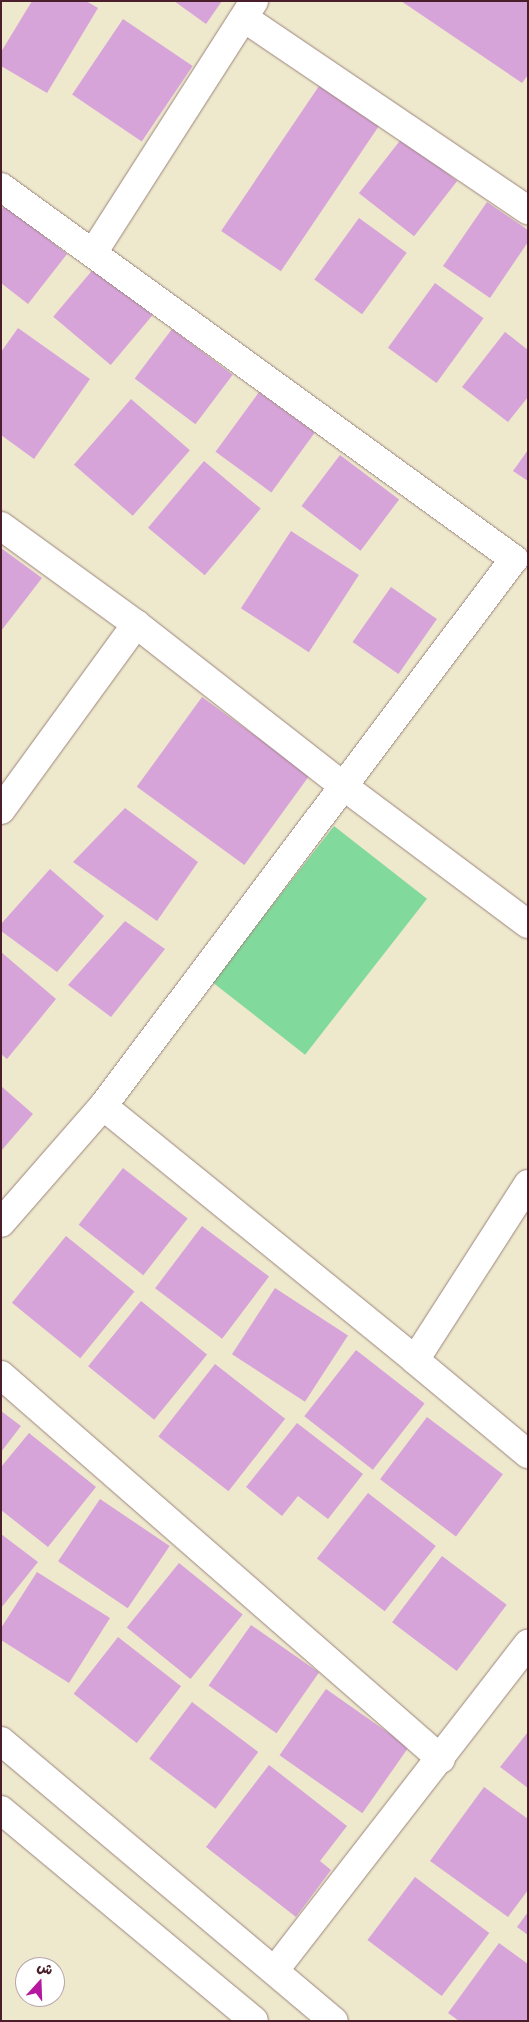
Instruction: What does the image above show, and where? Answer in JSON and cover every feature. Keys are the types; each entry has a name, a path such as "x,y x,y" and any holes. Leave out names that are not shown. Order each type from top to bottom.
{"street":[{"path":"92,253 249,9 528,210"},
{"path":"1,187 521,565 342,785 103,1106 1,1223"},
{"path":"1,526 136,624 342,785 528,924"},
{"path":"1,810 136,624"},
{"path":"103,1106 528,1454"},
{"path":"415,1360 528,1184"},
{"path":"1,1375 441,1759"},
{"path":"274,1970 441,1759 528,1644"},
{"path":"1,1741 334,2021"},
{"path":"1,1810 254,2021"}],"green space":[{"path":"334,826 427,899 305,1055 212,982"}],"building":[{"path":"32,1 86,1 98,8 47,93 1,66 1,52"},
{"path":"174,1 222,1 206,24"},
{"path":"401,1 528,1 528,75 522,83"},
{"path":"123,19 193,66 142,141 72,94"},
{"path":"319,86 379,126 281,271 221,231"},
{"path":"402,138 457,181 414,236 359,193"},
{"path":"487,202 528,230 528,242 490,298 443,266"},
{"path":"5,205 67,254 28,304 1,283 1,210"},
{"path":"359,218 407,253 362,314 314,279"},
{"path":"95,267 152,315 111,365 53,317"},
{"path":"435,283 484,318 437,383 388,348"},
{"path":"18,328 90,379 34,459 1,435 1,352"},
{"path":"172,329 233,375 195,424 135,379"},
{"path":"505,332 528,350 528,397 508,422 462,387"},
{"path":"259,392 315,433 271,492 216,452"},
{"path":"131,399 190,450 133,516 74,465"},
{"path":"528,450 528,481 513,471"},
{"path":"340,455 399,500 361,551 301,506"},
{"path":"204,461 261,509 205,575 148,528"},
{"path":"291,531 359,575 309,652 241,608"},
{"path":"1,548 42,578 1,631"},
{"path":"391,587 437,619 398,674 353,642"},
{"path":"202,697 310,775 244,865 137,787"},
{"path":"125,808 198,862 157,921 73,862"},
{"path":"50,869 104,916 57,972 1,931 1,924"},
{"path":"125,921 165,949 111,1017 68,985"},
{"path":"1,952 56,999 7,1059 1,1054"},
{"path":"1,1086 33,1114 1,1151"},
{"path":"123,1168 188,1218 143,1275 79,1225"},
{"path":"202,1226 269,1277 222,1339 155,1288"},
{"path":"66,1236 134,1291 80,1358 12,1303"},
{"path":"275,1288 348,1335 305,1402 232,1354"},
{"path":"141,1301 207,1354 154,1420 88,1366"},
{"path":"356,1350 425,1404 373,1470 304,1416"},
{"path":"215,1364 285,1419 228,1491 158,1436"},
{"path":"1,1411 21,1426 1,1452"},
{"path":"427,1417 503,1474 456,1536 380,1479"},
{"path":"297,1423 363,1474 328,1519 298,1496 282,1516 246,1487"},
{"path":"29,1433 96,1487 48,1547 1,1510 1,1467"},
{"path":"368,1493 436,1546 385,1611 317,1558"},
{"path":"100,1499 170,1546 128,1608 58,1561"},
{"path":"1,1534 38,1562 1,1608"},
{"path":"442,1556 507,1605 457,1671 392,1622"},
{"path":"179,1563 243,1615 190,1679 127,1628"},
{"path":"37,1572 110,1618 69,1683 1,1640 1,1628"},
{"path":"251,1625 319,1673 277,1733 209,1686"},
{"path":"118,1637 181,1686 137,1743 74,1694"},
{"path":"326,1689 409,1747 362,1813 280,1755"},
{"path":"192,1702 258,1752 216,1809 149,1759"},
{"path":"528,1732 528,1788 500,1767"},
{"path":"269,1765 347,1826 320,1861 331,1870 296,1917 206,1847"},
{"path":"484,1787 528,1819 528,1890 508,1917 430,1861"},
{"path":"415,1877 489,1933 442,1996 367,1940"},
{"path":"528,1912 528,1935 517,1927"},
{"path":"499,1943 528,1964 528,2021 459,2021 448,2013"}]}
